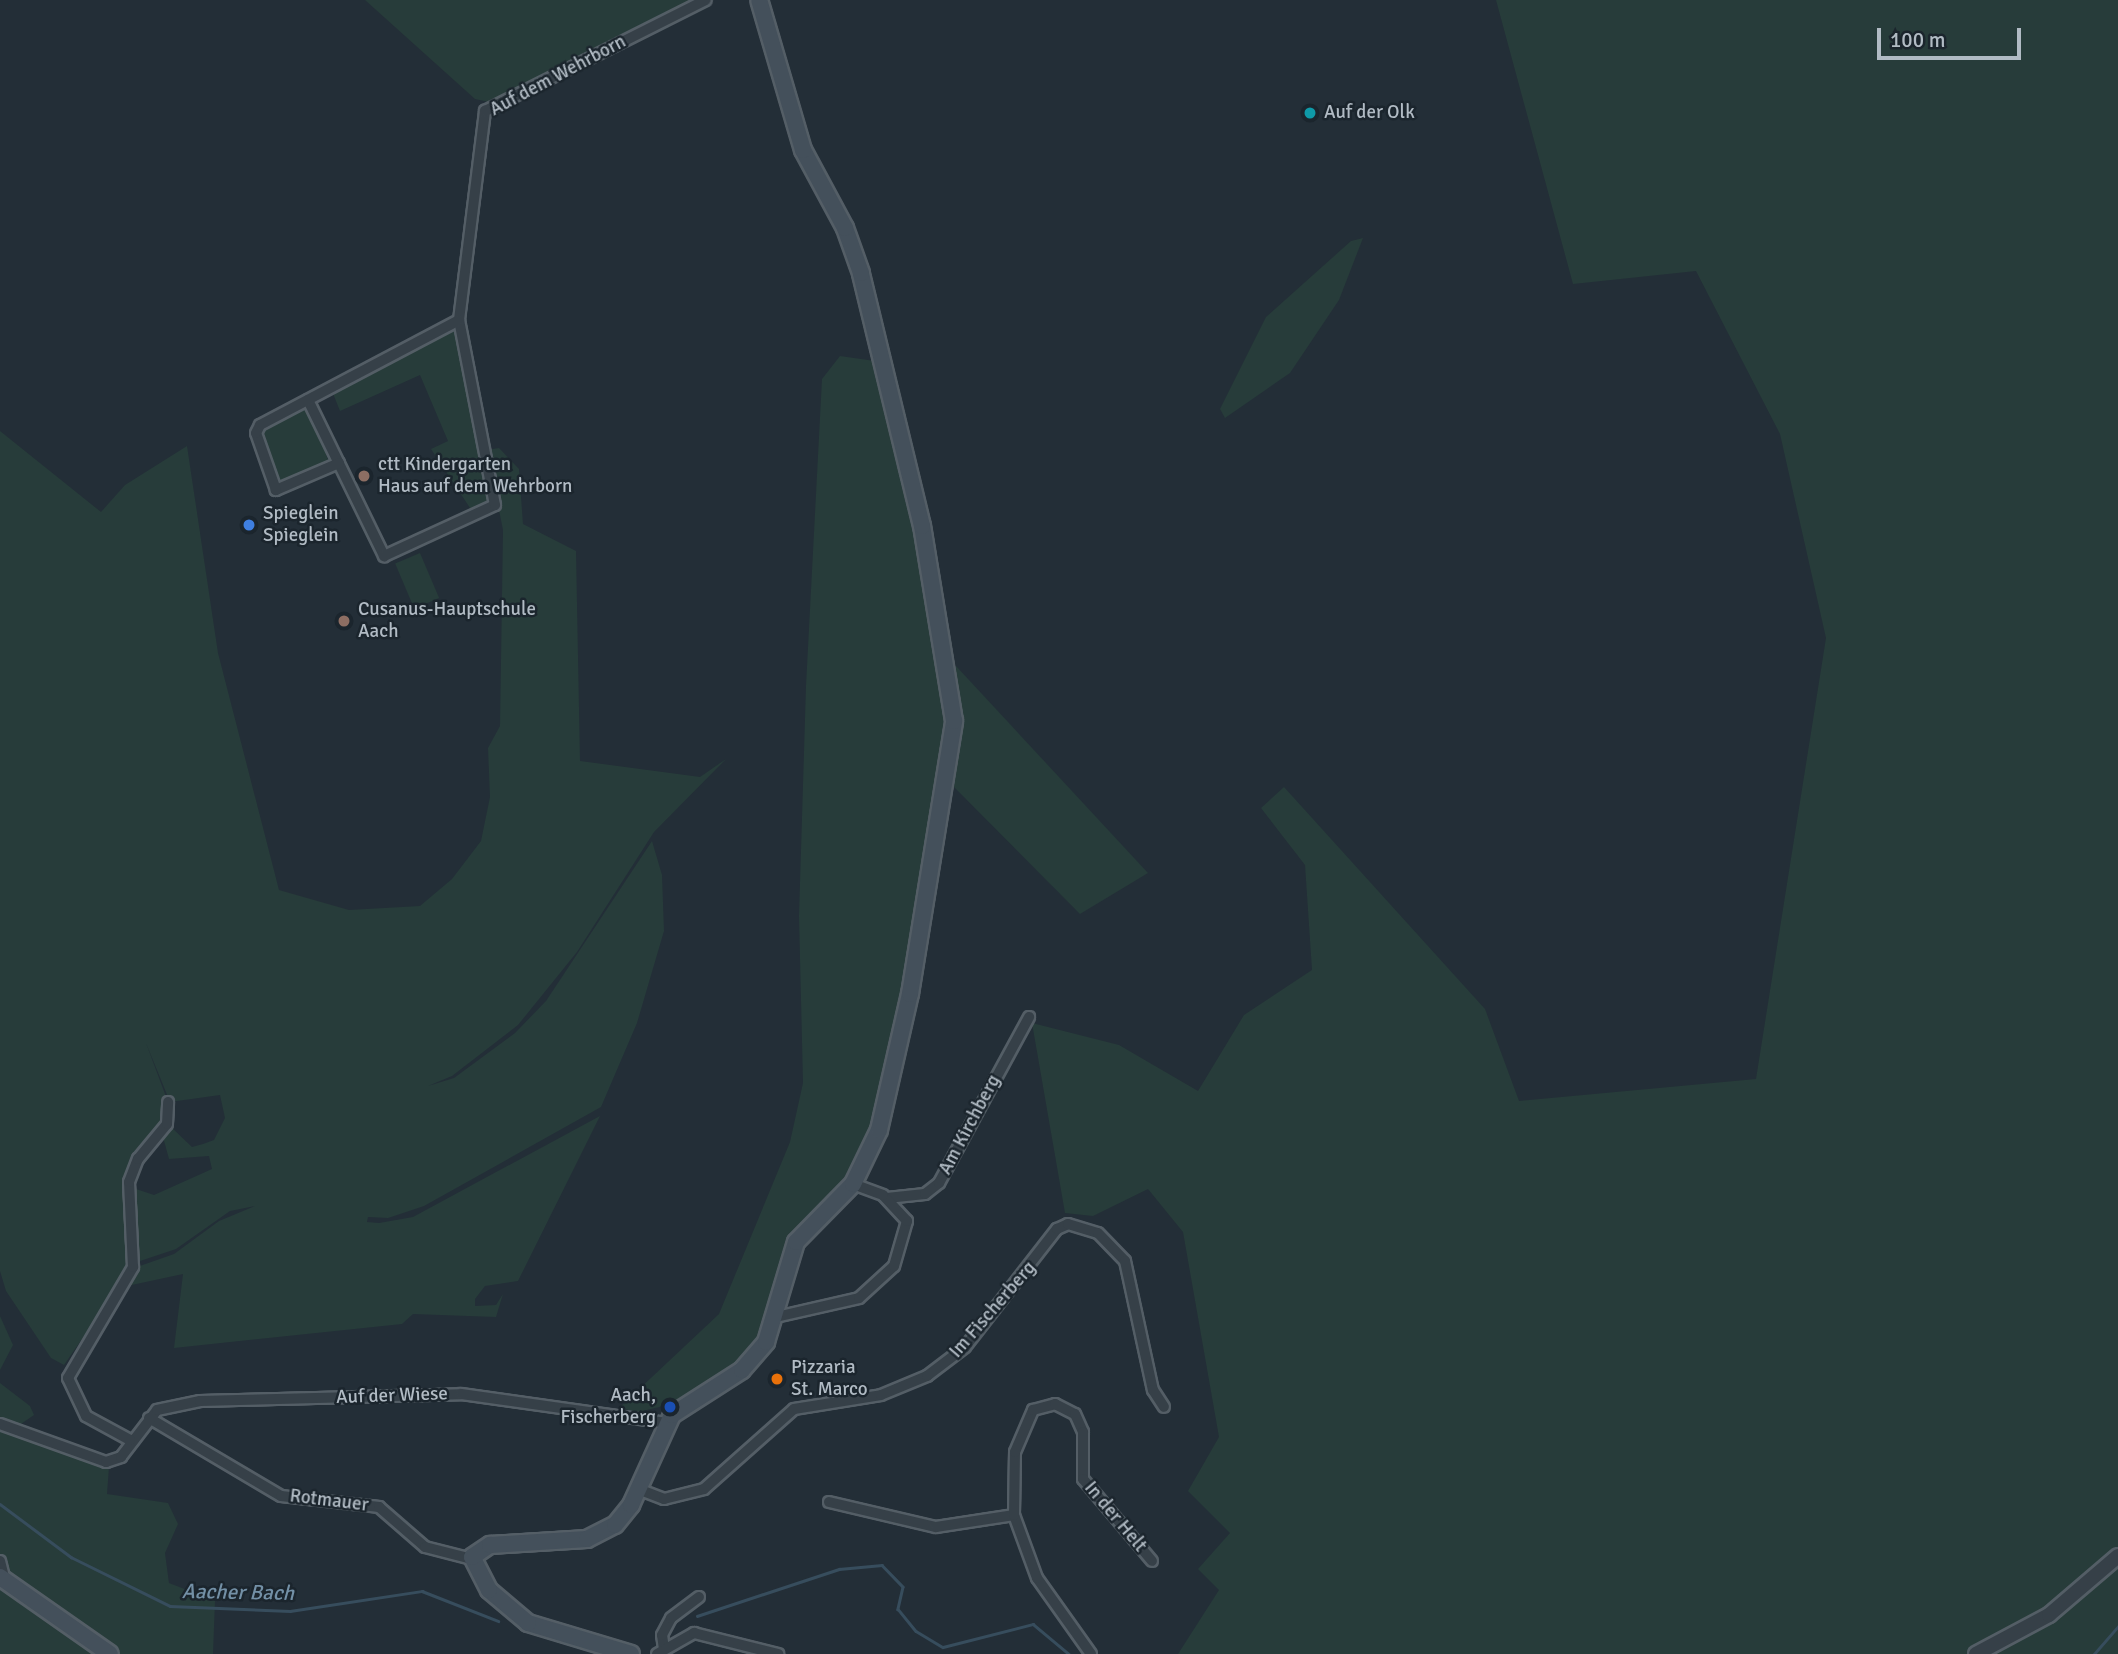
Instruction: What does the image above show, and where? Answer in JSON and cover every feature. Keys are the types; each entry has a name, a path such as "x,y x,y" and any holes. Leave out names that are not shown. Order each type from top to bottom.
{"main road":[{"path":"631,1654 528,1623 489,1590 472,1559 496,1544 601,1534 622,1519 667,1423 682,1405 753,1360 776,1317 796,1242 853,1184 879,1130 910,994 947,784 951,676 861,273 845,228 803,150 759,0"},
{"path":"3,1579 110,1654"}],"street":[{"name":"Auf dem Wehrborn","path":"308,400 384,556 495,505 459,320 485,111 705,0"},
{"path":"339,463 276,490 256,433 308,400 459,320"},
{"name":"Am Kirchberg","path":"853,1184 887,1198 925,1194 939,1183 1029,1017"},
{"path":"130,1440 86,1416 68,1378 133,1267 129,1182 138,1159 167,1124 168,1102"},
{"path":"776,1317 851,1301 885,1278 909,1230 887,1198"},
{"name":"Im Fischerberg","path":"638,1489 664,1499 704,1489 794,1409 881,1395 927,1376 965,1347 1058,1229 1068,1224 1098,1233 1125,1261 1153,1390 1164,1407"},
{"name":"Auf der Wiese","path":"0,1424 106,1462 121,1457 130,1440 149,1418 167,1405 200,1401 461,1394 667,1423"},
{"name":"In der Helt","path":"1091,1654 1037,1578 1014,1515 1013,1470 1023,1425 1037,1407 1064,1406 1083,1427 1079,1464 1085,1483 1152,1561"},
{"name":"Rotmauer","path":"149,1418 281,1496 379,1507 425,1547 472,1559"},
{"path":"829,1502 936,1527 1014,1515"},
{"path":"1976,1654 2049,1615 2118,1556"},
{"path":"0,1561 3,1579"},
{"path":"661,1651 671,1618 699,1597"},
{"path":"661,1651 694,1633 778,1654"}],"green space":[{"path":"365,0 701,0 489,102 475,99"},
{"path":"1496,0 2118,0 2118,1549 2055,1604 1967,1654 1178,1654 1219,1590 1198,1569 1230,1533 1188,1491 1219,1437 1183,1232 1148,1189 1093,1216 1065,1213 1032,1023 1119,1045 1198,1091 1244,1015 1312,970 1305,865 1261,808 1284,787 1485,1009 1519,1101 1756,1079 1826,638 1780,434 1696,271 1573,284"},
{"path":"1363,238 1339,300 1290,373 1225,418 1220,409 1266,317 1351,241"},
{"path":"455,327 488,487 487,501 472,511 431,449 448,441 420,375 340,411 332,391"},
{"path":"840,356 875,361 918,537 949,711 888,1077 851,1178 806,1219 790,1244 753,1353 668,1405 638,1412 619,1408 719,1314 790,1142 803,1083 799,916 806,686 822,379"},
{"path":"301,407 312,413 329,463 282,484 260,433"},
{"path":"0,431 101,512 125,485 187,446 218,653 279,890 349,910 420,906 452,879 481,841 490,797 488,748 500,726 503,530 487,450 499,448 519,469 523,524 576,551 580,761 700,777 726,759 654,832 577,952 518,1025 452,1076 428,1086 454,1078 515,1033 546,1001 652,841 662,875 664,931 637,1023 601,1107 424,1206 388,1218 368,1217 367,1222 379,1223 413,1217 600,1116 518,1281 485,1286 475,1299 475,1306 496,1305 503,1294 496,1317 413,1314 402,1324 174,1348 183,1274 127,1286 134,1268 174,1254 219,1221 255,1206 230,1211 176,1249 134,1263 130,1187 154,1195 212,1169 209,1156 169,1159 163,1137 170,1126 192,1147 203,1144 214,1140 225,1118 220,1095 170,1102 146,1043 168,1102 166,1123 128,1182 129,1271 64,1365 51,1358 6,1291 0,1271"},
{"path":"420,553 439,598 414,609 395,564"},
{"path":"956,666 1148,873 1080,914 954,787"},
{"path":"0,1316 13,1345 0,1370"},
{"path":"0,1383 30,1406 34,1415 18,1426 0,1422"},
{"path":"0,1426 109,1467 107,1494 168,1503 178,1524 165,1553 169,1583 215,1601 213,1654 118,1654 15,1581 0,1557"},
{"path":"2118,1563 2118,1654 1988,1654 2055,1617"},
{"path":"0,1583 102,1654 0,1654"}],"waterway":[{"name":"Aacher Bach","path":"0,1504 71,1557 170,1606 290,1611 422,1591 498,1621"},
{"name":"Aacher Bach","path":"697,1616 839,1569 882,1565 903,1587 898,1609 916,1631 943,1647 1033,1624 1069,1654"},
{"name":"Aacher Bach","path":"2094,1654 2118,1626"}],"place":[{"name":"Auf der Olk","path":"1310,113"},
{"name":"ctt Kindergarten Haus auf dem Wehrborn","path":"364,476"},
{"name":"Spieglein Spieglein","path":"249,525"},
{"name":"Cusanus-Hauptschule Aach","path":"344,621"},
{"name":"Pizzaria St. Marco","path":"777,1379"},
{"name":"Aach, Fischerberg","path":"670,1407"}]}
